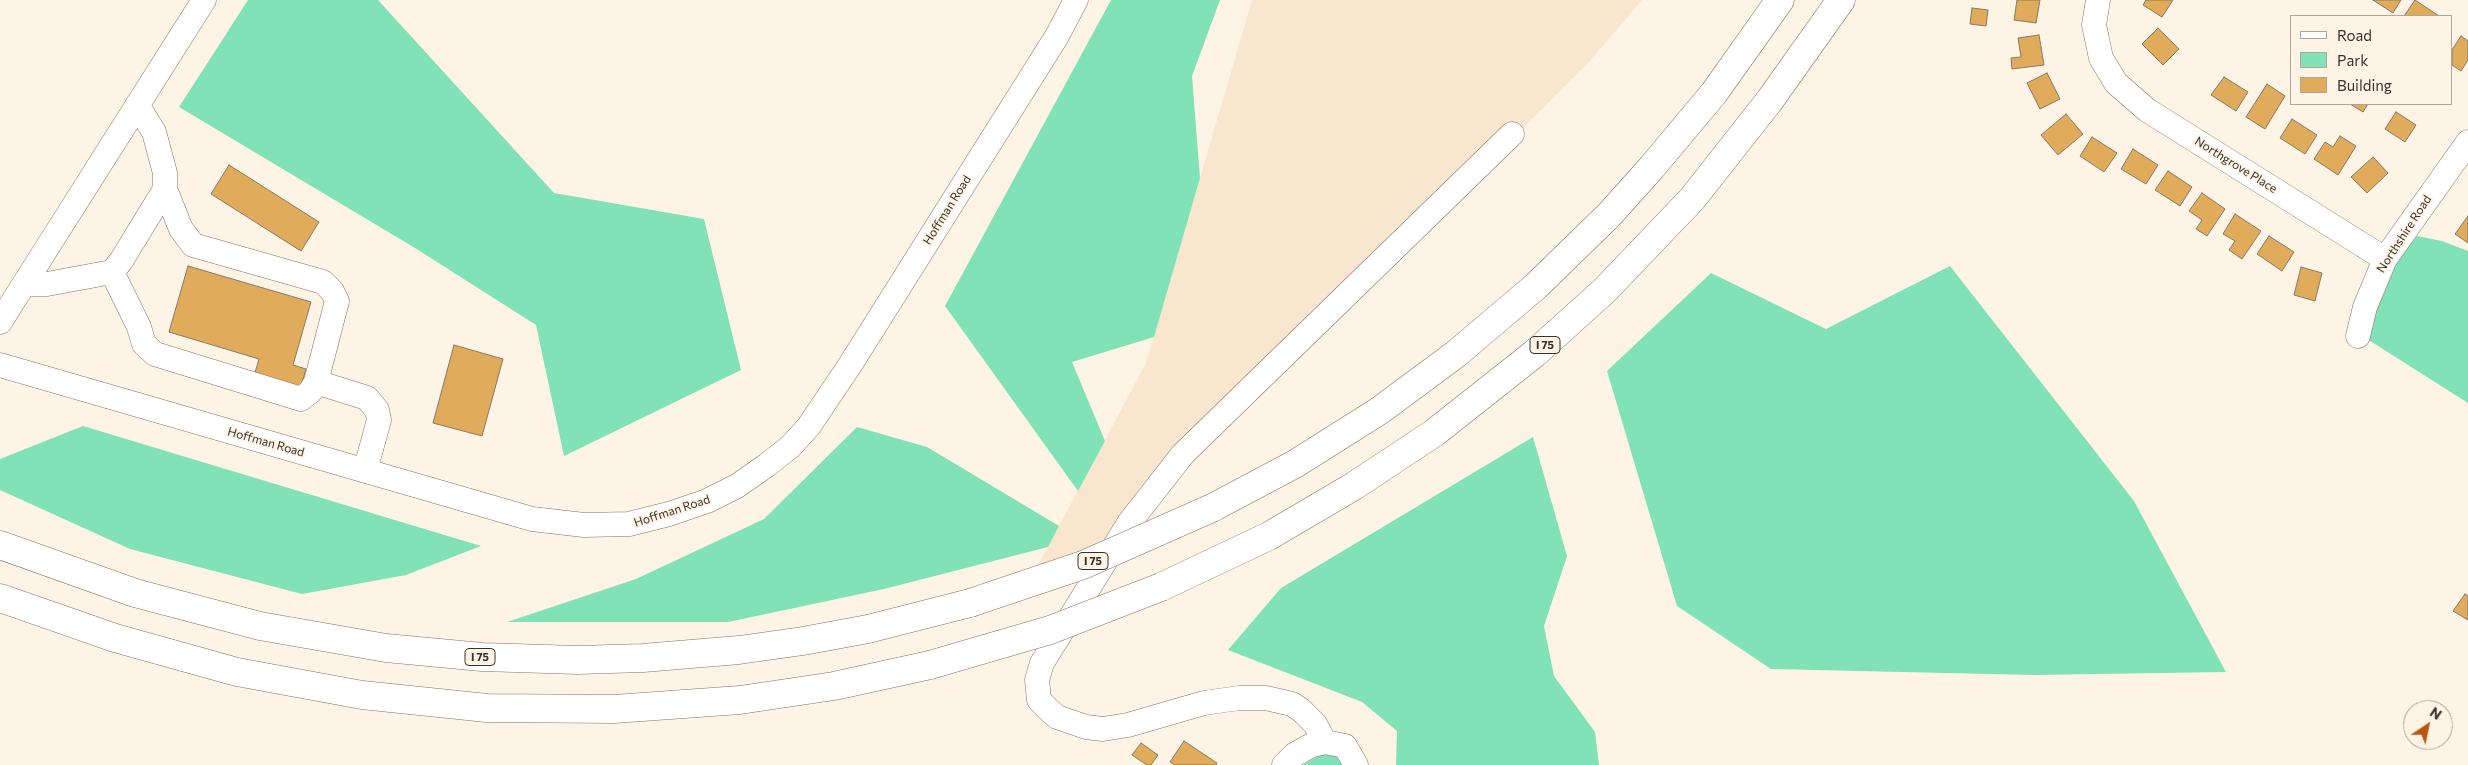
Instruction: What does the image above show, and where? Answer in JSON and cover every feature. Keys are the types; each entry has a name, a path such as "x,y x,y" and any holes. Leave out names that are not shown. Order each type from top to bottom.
{"highway":[{"name":"I 75","path":"0,545 135,593 260,626 386,648 482,657 578,660 643,658 739,650 868,629 970,603 1083,565 1212,508 1287,468 1379,411 1456,354 1536,286 1609,215 1714,93 1780,0"},
{"name":"I 75","path":"0,598 123,640 253,675 362,695 487,708 614,709 740,700 827,687 930,665 1050,630 1161,587 1269,536 1354,486 1434,433 1534,354 1604,291 1692,199 1770,100 1840,0"}],"street":[{"path":"0,322 204,0"},
{"name":"Hoffman Road","path":"0,365 532,519 584,526 629,524 669,514 707,501 752,476 790,446 809,426 850,365 1057,36 1076,0"},
{"name":"Northgrove Place","path":"2098,0 2094,26 2101,58 2116,83 2147,110 2385,259"},
{"path":"112,272 139,327 144,344 155,354 301,399 310,392 316,382 336,301 332,291 323,282 193,245 181,229 165,190 165,173 154,132 137,105"},
{"path":"1326,742 1315,724 1301,710 1292,704 1266,698 1239,698 1204,703 1128,725 1103,729 1086,727 1065,720 1048,709 1039,700 1037,680 1042,663 1129,524 1183,454 1512,134"},
{"name":"Northshire Road","path":"2358,336 2365,306 2385,259 2468,142"},
{"path":"24,284 47,284 112,272 121,261 165,190"},
{"path":"316,382 366,398 378,410 378,426 365,471"},
{"path":"1284,765 1294,755 1310,746 1326,742 1345,746 1356,765"}],"shaded area":[{"path":"1252,0 1642,0 1589,62 1273,379 1196,450 1120,549 1028,584 1146,363"}],"green space":[{"path":"248,0 378,0 554,193 704,219 741,370 564,456 536,325 415,248 179,107"},
{"path":"1111,0 1220,0 1192,76 1200,178 1154,337 1072,362 1105,441 1078,491 945,306"},
{"path":"2417,236 2442,241 2468,251 2468,403 2367,339 2377,306 2394,265"},
{"path":"1950,266 2134,501 2226,672 2034,675 1771,669 1677,606 1607,371 1711,273 1826,329"},
{"path":"83,426 481,546 406,575 302,594 130,549 0,490 0,459"},
{"path":"857,427 927,447 1059,526 1048,547 884,589 728,622 507,622 636,579 764,519"},
{"path":"1533,437 1567,556 1544,626 1554,676 1595,732 1599,765 1396,765 1397,731 1362,702 1228,650 1281,588"},
{"path":"1328,754 1337,757 1345,765 1303,765 1318,756"}],"building":[{"path":"2017,0 2040,0 2036,23 2014,20"},
{"path":"2146,0 2173,0 2162,17 2143,5"},
{"path":"2373,0 2401,0 2393,13"},
{"path":"2415,0 2438,15 2405,15"},
{"path":"1972,8 1988,10 1986,26 1970,24"},
{"path":"2158,28 2179,49 2163,65 2142,44"},
{"path":"2039,35 2044,65 2012,69 2011,58 2021,57 2018,38"},
{"path":"2461,36 2468,41 2468,60 2461,71 2453,66 2453,48"},
{"path":"2047,73 2060,99 2040,109 2027,83"},
{"path":"2224,77 2248,92 2236,111 2211,95"},
{"path":"2267,84 2285,96 2265,129 2246,117"},
{"path":"2352,105 2367,105 2363,112"},
{"path":"2396,112 2416,125 2405,142 2385,129"},
{"path":"2066,114 2083,134 2058,155 2041,135"},
{"path":"2292,119 2317,135 2305,154 2280,138"},
{"path":"2340,136 2356,146 2338,175 2314,159 2325,142 2333,147"},
{"path":"2092,137 2117,153 2104,172 2080,156"},
{"path":"2133,149 2158,165 2146,184 2121,169"},
{"path":"2373,157 2388,173 2367,193 2351,177"},
{"path":"229,165 319,222 301,251 211,194"},
{"path":"2168,171 2192,187 2180,206 2155,190"},
{"path":"2202,193 2225,209 2207,236 2196,229 2202,220 2189,211"},
{"path":"2235,214 2261,231 2242,259 2229,250 2235,241 2223,234"},
{"path":"2468,216 2468,243 2455,234"},
{"path":"2269,236 2294,252 2282,271 2257,254"},
{"path":"188,266 311,302 293,365 306,369 300,389 254,376 259,359 169,332"},
{"path":"2301,267 2322,273 2315,301 2294,295"},
{"path":"454,345 503,359 482,436 433,423"},
{"path":"2465,594 2468,596 2468,620 2453,611"},
{"path":"1184,741 1217,763 1216,765 1175,765 1170,762"},
{"path":"1141,743 1158,755 1151,765 1147,765 1132,755"}]}
